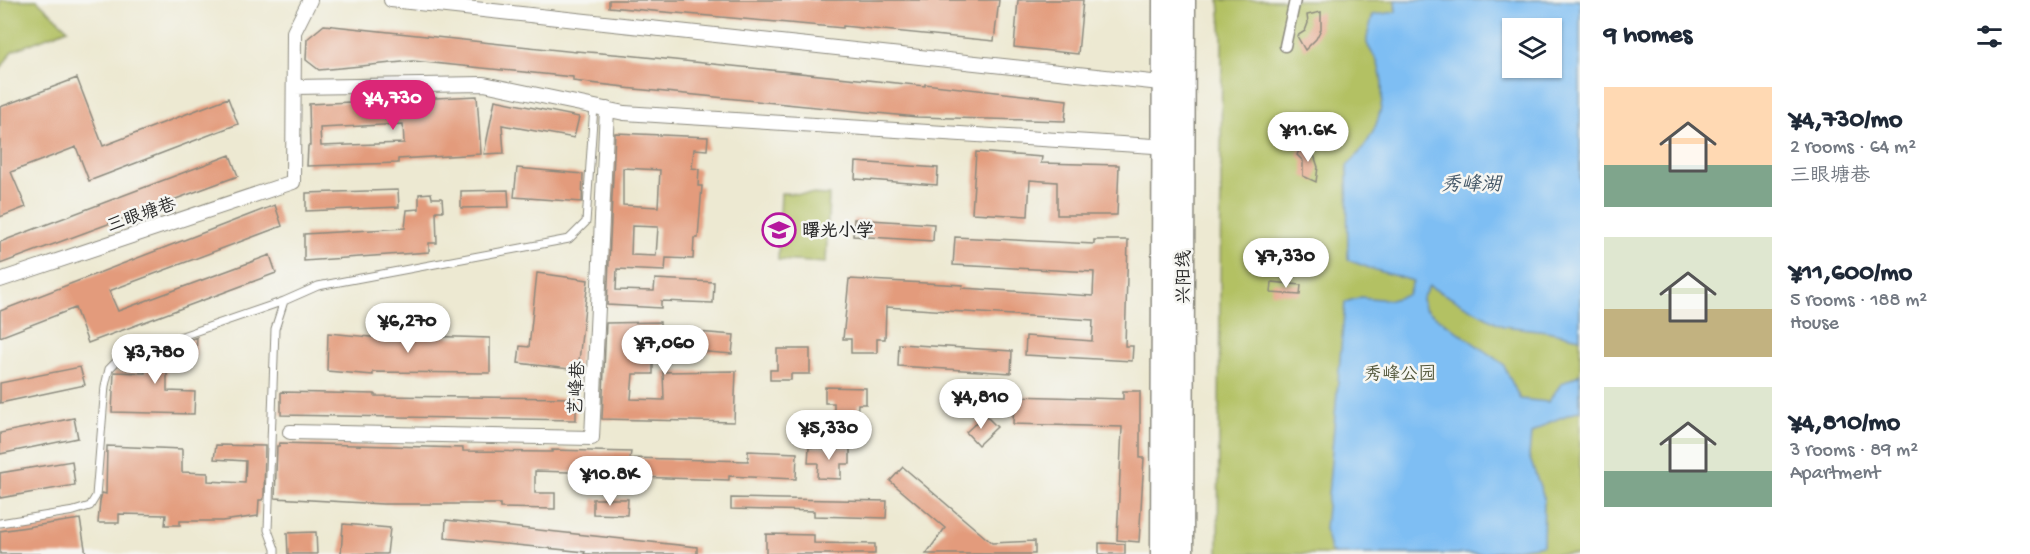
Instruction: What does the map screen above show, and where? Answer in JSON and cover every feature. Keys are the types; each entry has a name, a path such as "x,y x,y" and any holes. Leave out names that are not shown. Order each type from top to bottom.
{"highway":[{"name":"兴阳线","path":"1164,0 1174,84"},
{"name":"兴阳线","path":"1162,554 1174,84 1184,0"},
{"name":"兴阳线","path":"1173,148 1182,554"}],"street":[{"path":"310,0 294,33 294,87 484,84 624,113 1173,148"},
{"path":"391,0 1174,84"},
{"path":"1285,46 1295,0"},
{"name":"三眼塘巷","path":"0,280 293,182 294,87"},
{"name":"艺峰巷","path":"290,432 592,438 601,108"}],"lane":[{"path":"0,524 90,506 96,496 105,386 109,369 121,357 284,301 318,286 569,239 586,222 601,108"},
{"path":"275,554 268,530 276,329 284,301"}],"green space":[{"path":"0,0 37,0 68,29 12,51 0,70"},
{"name":"秀峰公园","path":"1219,0 1580,0 1580,554 1218,554 1222,38"},
{"path":"781,193 829,195 826,263 778,260"}],"water":[{"name":"秀峰湖","path":"1395,0 1580,0 1580,338 1547,331 1503,326 1429,286 1422,299 1424,308 1503,364 1520,399 1548,402 1561,384 1580,374 1580,410 1550,422 1531,434 1529,456 1544,498 1543,545 1483,554 1334,554 1330,550 1325,529 1345,302 1361,297 1390,300 1408,295 1413,281 1348,260 1347,166 1373,132 1381,106 1381,78 1377,61 1367,43 1373,15 1396,12"}],"building":[{"path":"609,0 999,0 994,41 609,7"},
{"path":"1018,0 1083,0 1078,54 1014,47"},
{"path":"1321,12 1321,29 1316,39 1305,50 1297,36 1305,31 1308,23 1307,15"},
{"path":"324,25 1067,100 1065,121 917,117 625,88 573,81 573,77 413,61 319,70 306,60 307,39"},
{"path":"77,78 103,146 228,98 238,124 89,181 76,147 11,172 26,207 0,217 0,107"},
{"path":"477,96 481,154 398,159 398,163 307,166 308,146 310,146 309,104","holes":["403,124 404,143 321,146 320,128"]},
{"path":"495,100 579,117 574,138 502,125 504,153 484,154"},
{"path":"615,133 708,137 707,150 694,149 692,168 699,169 698,186 702,186 698,238 694,238 693,259 666,258 665,271 617,269 616,290 654,291 655,279 714,282 713,303 661,301 661,308 607,305","holes":["623,168 660,170 658,207 623,205","632,226 658,227 656,256 631,255"]},
{"path":"1302,143 1314,155 1318,167 1316,182 1303,176 1303,161 1297,155"},
{"path":"976,152 1042,157 1041,163 1119,165 1117,215 1057,215 1057,182 1030,180 1028,216 972,213"},
{"path":"230,155 238,176 0,264 0,242"},
{"path":"856,162 938,168 937,185 855,179"},
{"path":"517,168 583,174 582,202 514,197"},
{"path":"398,190 399,207 306,211 306,193"},
{"path":"508,190 509,207 461,208 461,191"},
{"path":"431,193 432,198 442,198 443,211 436,211 437,243 429,243 429,252 304,261 304,234 405,228 407,210 419,209 419,194"},
{"path":"275,205 282,226 109,291 118,311 270,255 276,273 88,343 75,308 0,337 0,311"},
{"path":"854,219 934,224 933,241 853,236"},
{"path":"955,237 1094,244 1094,240 1128,240 1125,346 1133,346 1132,361 1025,355 1026,336 1092,341 1093,320 886,307 885,339 877,339 877,353 851,353 851,339 843,339 849,279 963,285 962,288 1093,296 1094,272 953,265"},
{"path":"537,273 588,280 578,370 518,363 520,346 529,347"},
{"path":"1272,282 1301,285 1300,295 1271,293"},
{"path":"660,322 660,329 734,335 732,354 659,348 659,350 653,350 653,374 633,374 631,399 664,400 663,372 736,371 734,422 602,419 606,323"},
{"path":"328,333 391,339 391,335 490,338 490,373 373,372 373,375 327,371"},
{"path":"197,337 196,356 167,366 167,391 195,392 194,414 112,412 114,372 145,373 145,355"},
{"path":"899,344 1012,351 1011,373 898,366"},
{"path":"777,349 810,349 810,374 791,374 791,380 770,380 770,370 777,370"},
{"path":"80,367 85,385 0,403 0,383"},
{"path":"825,387 866,388 866,404 858,404 857,419 834,418 834,403 825,403"},
{"path":"1123,391 1140,391 1140,458 1144,458 1139,542 1117,540 1122,427 1013,424 1014,396 1123,399"},
{"path":"281,392 375,394 375,396 576,398 576,420 281,415"},
{"path":"985,415 997,427 978,445 966,432"},
{"path":"74,418 78,438 0,454 0,433"},
{"path":"280,443 463,448 463,451 631,452 630,458 748,461 748,451 797,453 796,479 729,476 729,480 535,471 535,493 555,493 555,509 500,508 500,504 383,504 275,498 277,446"},
{"path":"216,445 265,446 264,497 259,500 258,516 222,521 180,521 180,525 165,525 166,515 119,514 119,523 98,523 102,493 106,494 107,446 182,449 182,472 208,473 208,481 245,483 246,461 214,459"},
{"path":"809,447 850,448 850,464 841,464 841,479 817,478 818,463 808,463"},
{"path":"72,461 75,485 0,498 0,473"},
{"path":"903,467 992,543 1035,541 1035,554 926,554 945,528 890,481"},
{"path":"731,498 887,501 886,518 814,516 814,511 731,509"},
{"path":"593,499 628,499 627,515 593,514"},
{"path":"80,519 86,554 0,554 0,531"},
{"path":"446,520 697,547 697,554 584,554 585,552 445,538"},
{"path":"343,524 390,528 387,554 341,554"},
{"path":"316,532 317,554 288,554 287,533"},
{"path":"766,534 814,535 814,543 875,544 875,554 766,554"},
{"path":"1099,543 1125,544 1125,554 1099,554"}],"place":[{"name":"曙光小学","path":"779,230"}]}
